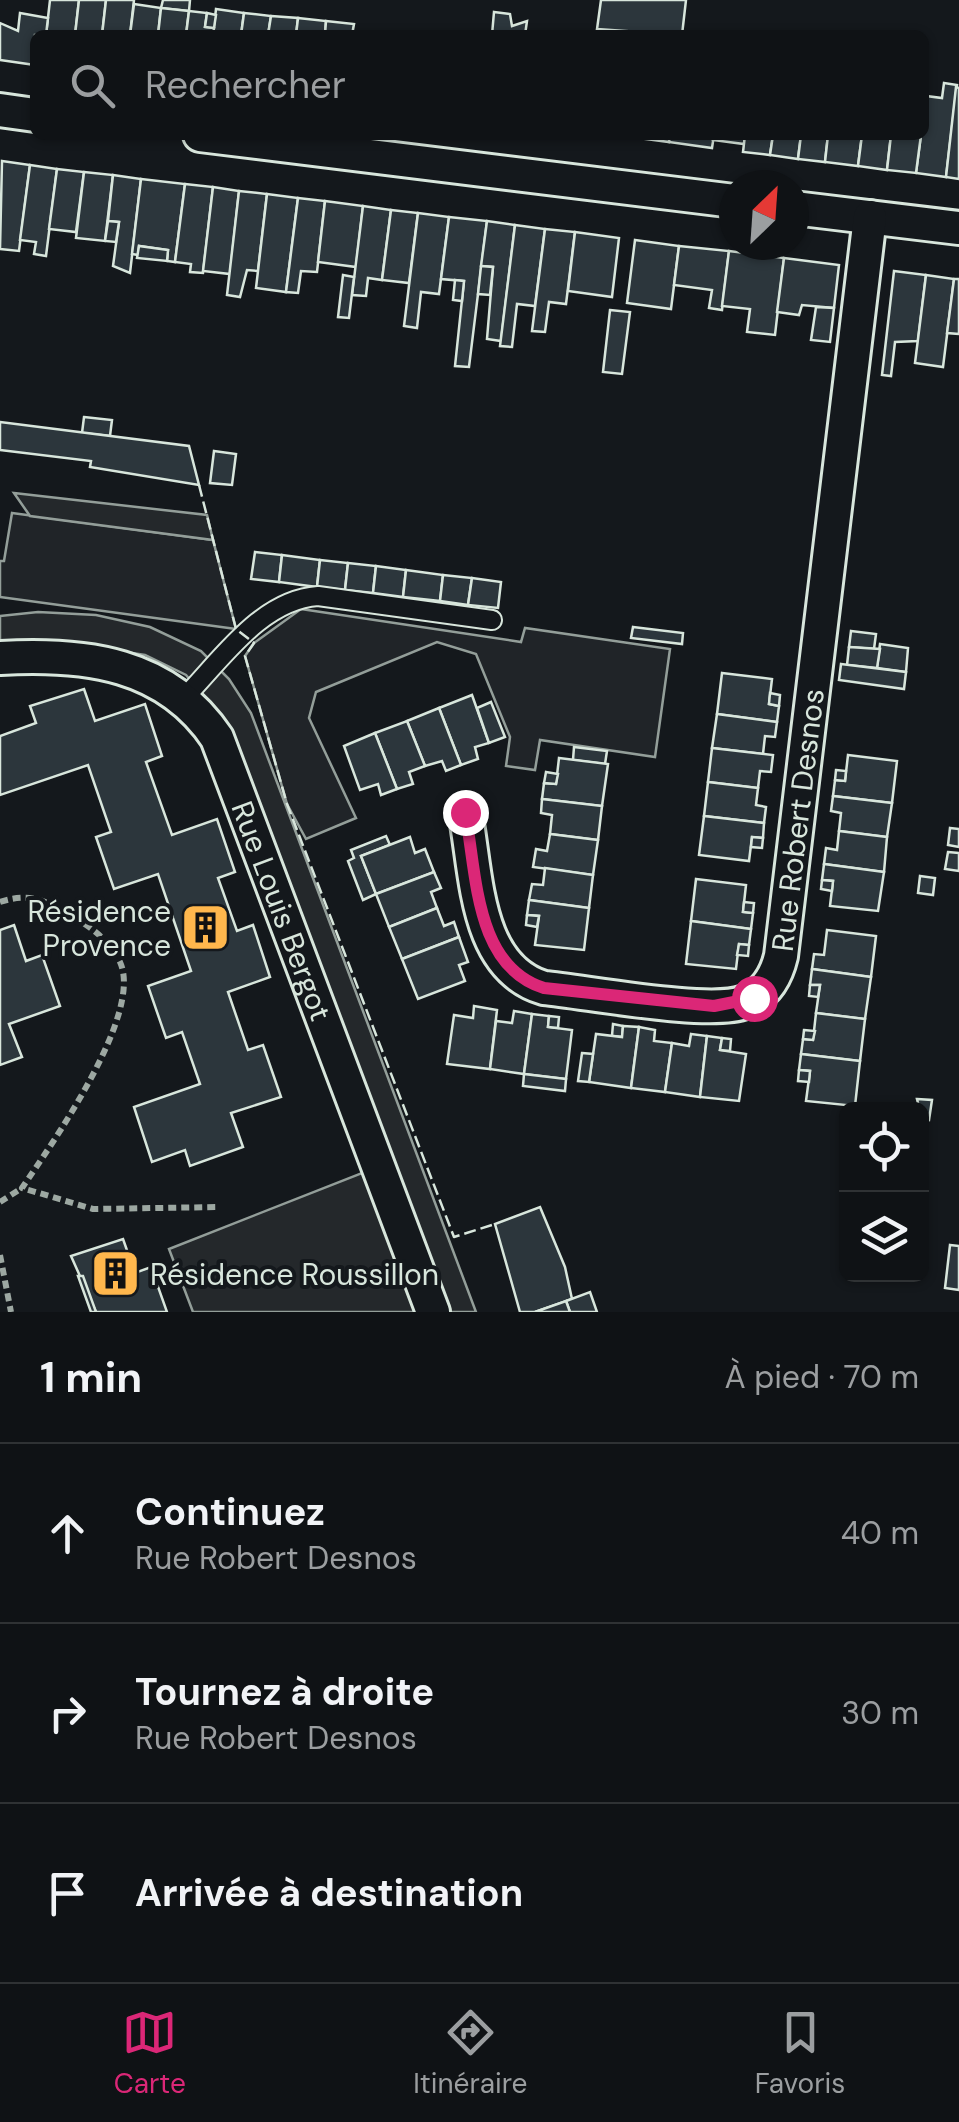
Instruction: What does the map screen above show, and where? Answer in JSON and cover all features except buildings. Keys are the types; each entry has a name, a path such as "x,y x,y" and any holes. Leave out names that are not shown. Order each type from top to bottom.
{"street":[{"path":"0,110 30,114"},
{"path":"240,140 719,199"},
{"path":"809,210 959,228"},
{"name":"Rue Robert Desnos","path":"465,812 487,931 500,958 518,978 544,988 714,1006 743,1003 772,980 784,936 870,217"},
{"name":"Rue Louis Bergot","path":"0,658 74,659 147,676 184,698 217,738 433,1312"}],"lane":[{"path":"184,698 244,636 292,598 318,596 492,620"}],"path":[{"path":"0,902 37,896 98,931 122,964 120,1007 82,1100 22,1188 0,1202"},
{"path":"22,1188 93,1209 220,1207"},
{"path":"0,1254 11,1312"}],"shaded area":[{"path":"14,493 207,515 213,540 30,516"},
{"path":"12,513 213,540 236,629 0,597 0,561 4,561"},
{"path":"301,609 521,642 525,628 670,649 655,757 540,740 535,770 506,766 510,737 476,654 437,642 316,692 309,718 356,818 306,839 287,804 245,656 254,643"},
{"path":"38,612 96,615 150,627 201,651 229,679 251,713 476,1312 449,1312 226,723 186,675 145,655 59,642 0,644 0,616"},
{"path":"367,1171 423,1312 193,1312 169,1249"}],"fence":[{"path":"199,485 236,629 254,643 245,656 287,804 454,1237 495,1224"}],"place":[{"name":"Résidence Provence","path":"206,928"},
{"name":"Résidence Roussillon","path":"115,1274"}],"route":[{"path":"465,812 487,931 500,958 518,978 544,988 714,1006 730,1006 754,998"}]}
